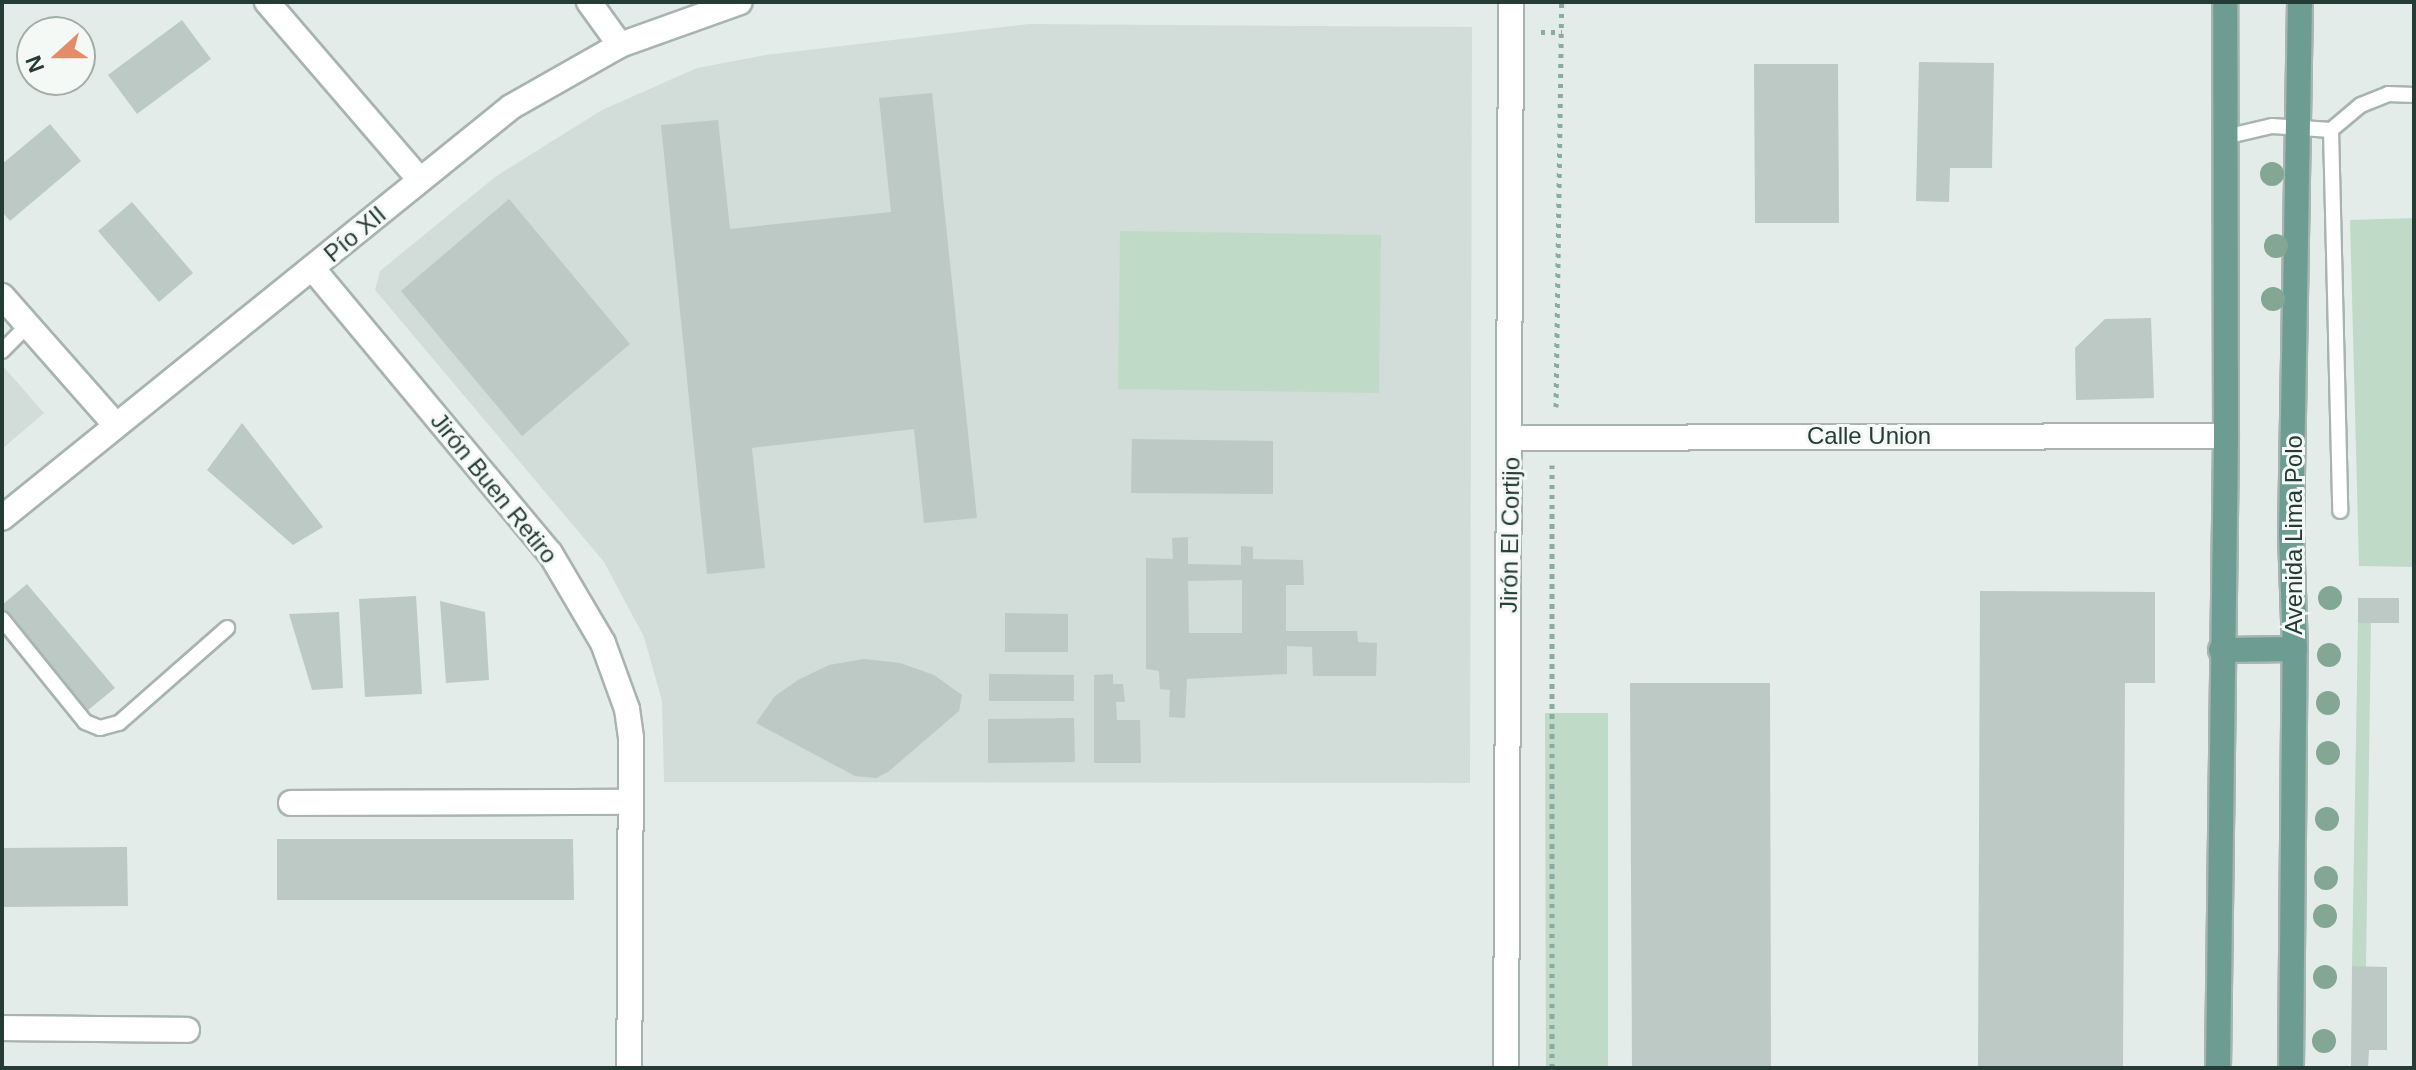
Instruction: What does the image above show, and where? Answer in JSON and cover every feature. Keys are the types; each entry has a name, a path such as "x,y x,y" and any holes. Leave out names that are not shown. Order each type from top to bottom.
{"main road":[{"path":"2218,1068 2226,436 2225,2"},
{"name":"Avenida Lima Polo","path":"2291,1068 2295,649 2291,534 2300,2"},
{"path":"2221,650 2295,649"}],"street":[{"path":"267,2 419,179"},
{"path":"589,2 620,45"},
{"name":"Pío XII","path":"2,518 511,107 620,45 740,2"},
{"name":"Jirón El Cortijo","path":"1506,1068 1511,2"},
{"name":"Jirón Buen Retiro","path":"313,269 550,553 603,643 627,709 631,802 629,1068"},
{"path":"2,296 115,424"},
{"name":"Calle Union","path":"1511,438 2226,436"},
{"path":"291,803 631,802"},
{"path":"2,1028 187,1030"}],"lane":[{"path":"2225,137 2272,126 2331,130 2361,105 2388,94 2414,95"},
{"path":"2331,130 2340,511"},
{"path":"2,351 28,325"},
{"path":"2,619 85,722 100,728 119,723 227,628"}],"path":[{"path":"1552,1068 1554,760 1550,482 1555,437 1562,2"}],"shaded area":[{"path":"1029,24 1472,27 1470,783 664,782 662,701 644,637 604,562 375,290 380,271 495,177 602,110 697,68 765,55"},
{"path":"2,365 44,413 2,449"}],"green space":[{"path":"2414,218 2414,567 2359,566 2350,220"},
{"path":"1120,231 1381,235 1379,393 1118,389"},
{"path":"2358,623 2371,623 2366,967 2352,966"},
{"path":"1545,713 1608,713 1608,1068 1546,1068"}],"building":[{"path":"182,20 211,59 137,114 108,75"},
{"path":"1919,62 1994,63 1992,168 1950,168 1949,202 1916,201"},
{"path":"1754,64 1838,64 1839,223 1755,223"},
{"path":"932,93 977,518 924,523 914,429 752,448 765,568 707,574 661,125 718,120 730,229 891,212 879,98"},
{"path":"50,124 81,161 10,221 2,212 2,164"},
{"path":"509,199 630,344 522,436 401,291"},
{"path":"132,202 193,273 159,302 98,231"},
{"path":"2151,318 2154,398 2076,400 2075,348 2105,319"},
{"path":"242,423 323,527 293,545 207,470"},
{"path":"1132,439 1273,441 1273,494 1131,493"},
{"path":"1188,537 1188,564 1241,565 1241,546 1253,547 1253,559 1303,560 1304,585 1286,585 1286,631 1357,631 1358,642 1377,643 1376,676 1313,676 1312,647 1287,646 1287,674 1187,679 1185,718 1169,717 1170,690 1160,689 1159,671 1146,669 1146,558 1173,559 1172,538","holes":["1242,580 1242,633 1189,633 1188,581"]},
{"path":"27,584 115,688 87,711 2,610 2,605"},
{"path":"1980,591 2155,592 2155,683 2125,683 2123,1068 1978,1068"},
{"path":"416,596 422,694 365,697 359,599"},
{"path":"2358,598 2399,598 2399,623 2358,623"},
{"path":"440,601 485,612 489,680 446,683"},
{"path":"339,612 343,688 312,690 289,614"},
{"path":"1005,613 1068,614 1068,652 1005,652"},
{"path":"864,659 900,663 934,675 962,695 959,711 888,772 876,778 855,776 756,723 775,696 798,680 829,665"},
{"path":"989,674 1074,675 1074,701 989,701"},
{"path":"1113,674 1113,684 1123,684 1125,702 1116,702 1117,720 1140,720 1141,763 1094,763 1094,675"},
{"path":"1630,683 1770,683 1771,1068 1632,1068"},
{"path":"1074,718 1075,762 988,763 988,719"},
{"path":"277,839 573,839 574,900 277,900"},
{"path":"127,847 128,906 2,907 2,848"},
{"path":"2352,966 2387,967 2387,1050 2369,1050 2368,1068 2351,1068"}]}
